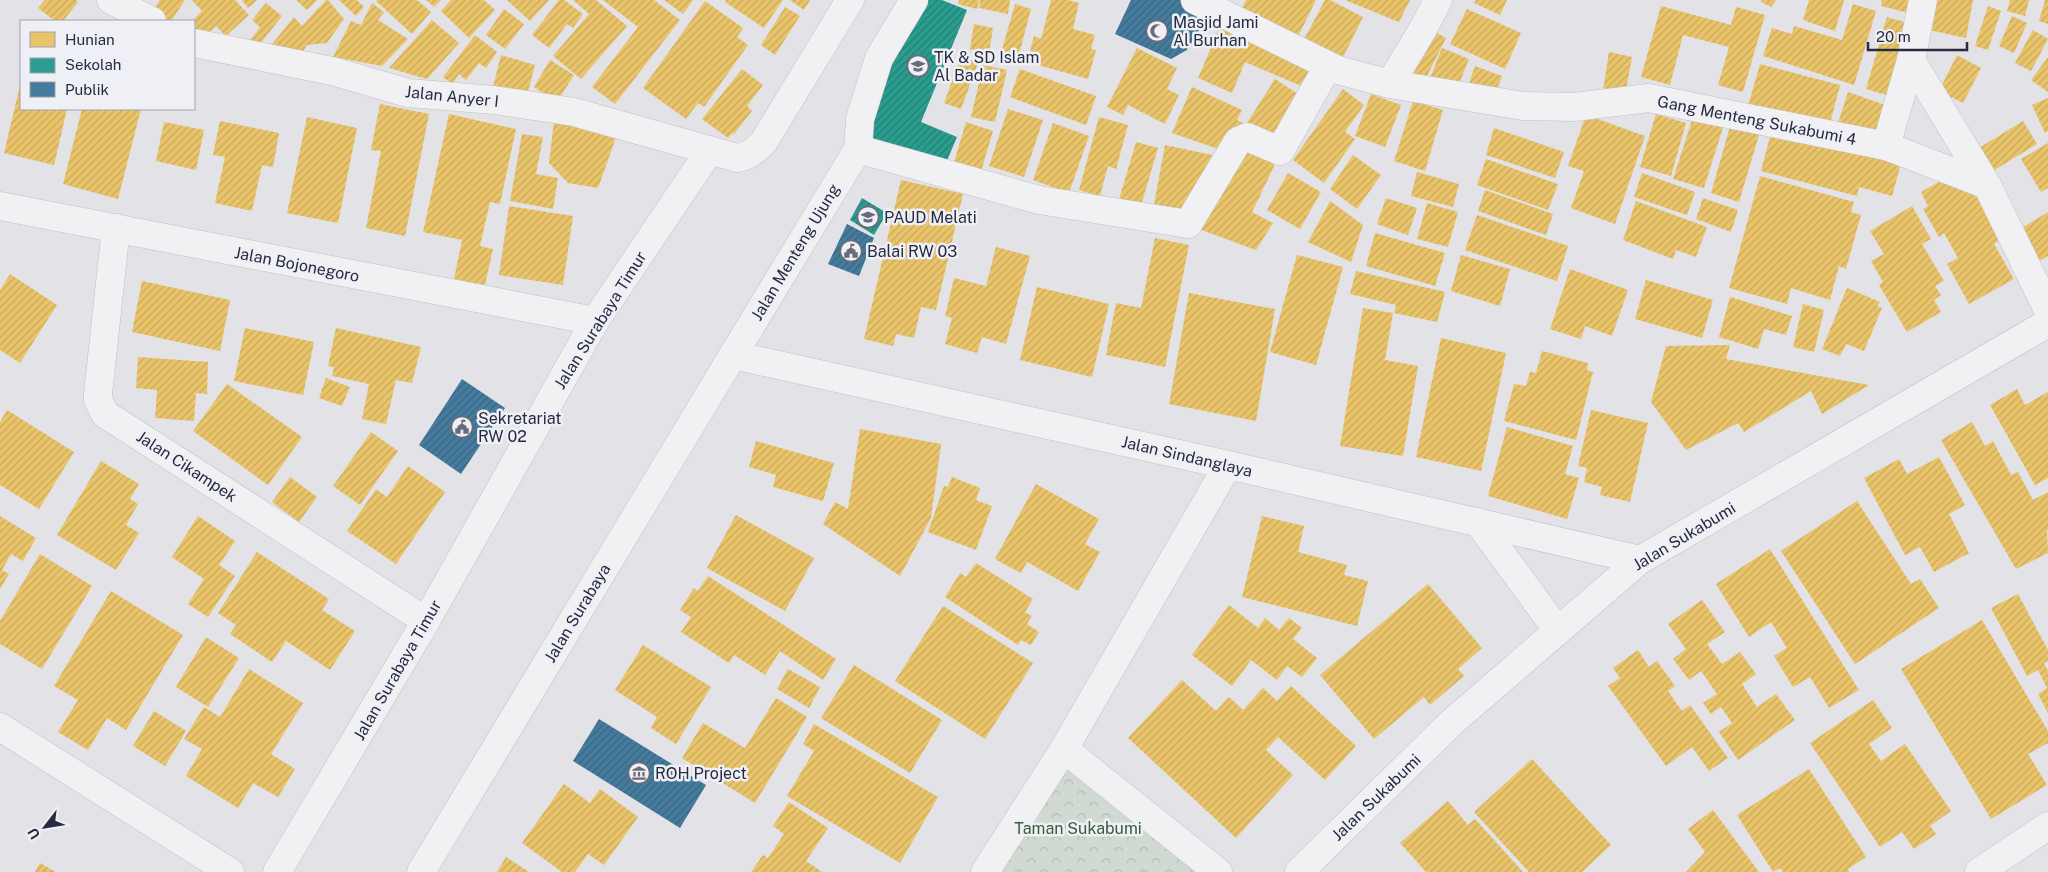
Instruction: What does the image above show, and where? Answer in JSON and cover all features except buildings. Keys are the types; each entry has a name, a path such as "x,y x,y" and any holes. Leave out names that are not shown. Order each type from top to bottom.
{"street":[{"path":"111,0 150,20"},
{"path":"710,150 737,158 743,157 763,143 850,0"},
{"path":"914,0 878,58 860,119 858,150 1039,200 1188,224 1238,141 1247,137 1280,151 1328,66"},
{"name":"Gang Menteng Sukabumi 4","path":"1195,0 1328,66 1390,84 1523,106 1574,108 1649,98 1886,146 1987,185"},
{"path":"1390,84 1438,0"},
{"path":"1886,146 1911,60 1923,0"},
{"name":"Jalan Anyer I","path":"195,43 332,71 408,93 494,100 574,112 710,150"},
{"path":"1911,60 1987,185 2048,310"},
{"name":"Jalan Surabaya Timur","path":"277,872 426,620 595,321 710,150"},
{"name":"Jalan Menteng Ujung","path":"733,354 858,150"},
{"name":"Jalan Bojonegoro","path":"0,206 595,321"},
{"name":"Jalan Cikampek","path":"116,228 98,394 98,400 105,414 426,620"},
{"name":"Jalan Sukabumi","path":"1299,872 1451,724 1640,560 2048,323"},
{"name":"Jalan Sindanglaya","path":"733,354 1640,560"},
{"name":"Jalan Surabaya","path":"421,872 733,354"},
{"path":"984,872 1064,749 1228,465"},
{"path":"1478,522 1558,631"},
{"path":"0,727 230,872"},
{"path":"1064,749 1218,872"},
{"path":"1979,872 2048,826"}],"green space":[{"name":"Taman Sukabumi","path":"1066,763 1201,872 996,872"}],"place":[{"name":"Masjid Jami Al Burhan","path":"1157,31"},
{"name":"TK & SD Islam Al Badar","path":"918,66"},
{"name":"PAUD Melati","path":"868,217"},
{"name":"Balai RW 03","path":"851,251"},
{"name":"Sekretariat RW 02","path":"462,427"},
{"name":"ROH Project","path":"639,773"}]}
